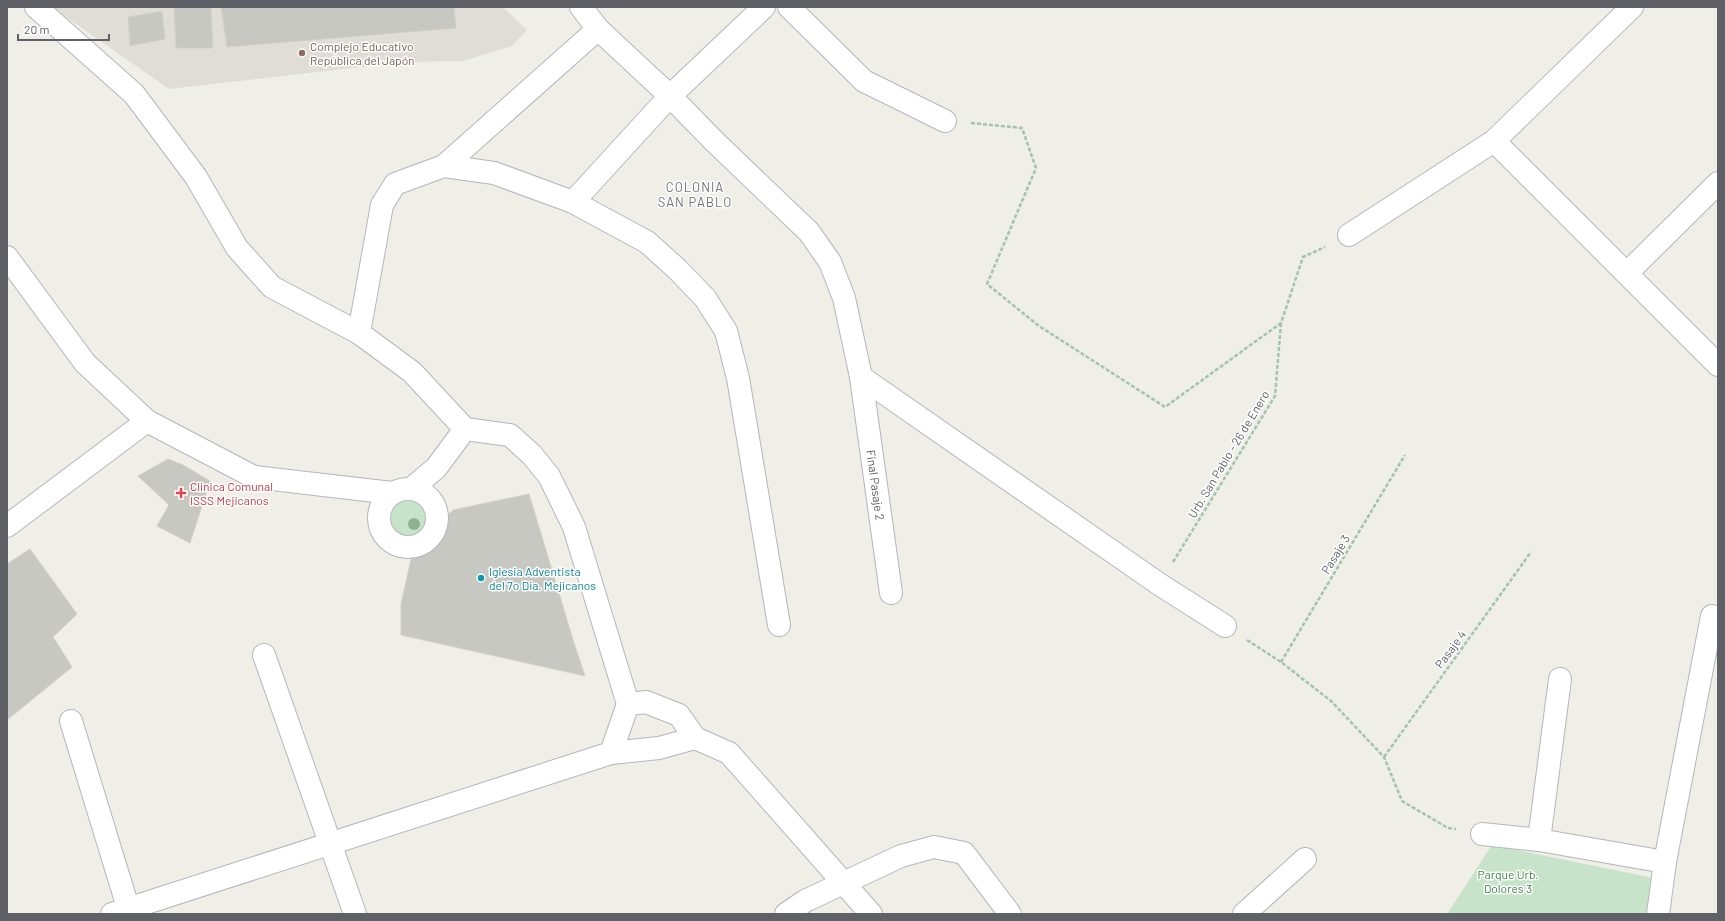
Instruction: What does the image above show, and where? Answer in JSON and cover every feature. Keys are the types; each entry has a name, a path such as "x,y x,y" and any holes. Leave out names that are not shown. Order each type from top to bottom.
{"street":[{"path":"36,7 134,94 196,177 237,248 272,287 359,333 412,372 465,429 510,435 532,455 549,476 574,527 628,704 611,753"},
{"name":"Final Pasaje 2","path":"581,7 598,29 670,96 808,232 830,262 844,298 861,378 891,593"},
{"path":"573,202 670,96 764,7"},
{"path":"789,7 864,81 945,121"},
{"path":"1349,235 1494,141 1632,7"},
{"path":"359,333 382,205 395,184 444,166 598,29"},
{"path":"1494,141 1718,365"},
{"path":"444,166 494,173 573,202 646,242 677,269 705,298 726,331 738,378 779,625"},
{"path":"1627,273 1718,183"},
{"path":"7,257 85,363 146,420 254,477 401,491 436,468 465,429"},
{"path":"861,378 1159,584 1225,626"},
{"path":"7,526 146,420"},
{"path":"1658,914 1664,862 1712,616"},
{"path":"264,655 331,842 354,914"},
{"path":"1538,840 1560,679"},
{"path":"628,704 646,702 679,715 695,738 729,753 871,914"},
{"path":"71,722 123,912 331,842 611,753 659,748 695,738"},
{"path":"1482,834 1538,840 1664,862"},
{"path":"786,914 805,901 901,856 934,847 964,853 1010,914"},
{"path":"1244,914 1305,858"}],"path":[{"path":"945,121 1022,128 1036,168 987,284 1039,326 1165,407 1280,323"},
{"name":"Urb. San Pablo - 26 de Enero","path":"1159,584 1275,396 1280,323 1303,257 1349,235"},
{"name":"Pasaje 3","path":"1281,662 1405,455"},
{"name":"Pasaje 4","path":"1384,757 1531,552"},
{"path":"1225,626 1281,662 1331,701 1384,757 1402,801 1448,828 1482,834"}],"shaded area":[{"name":"Complejo Educativo República del Japón","path":"52,7 503,7 527,30 512,46 463,61 404,62 169,89"}],"green space":[{"path":"412,501 419,504 425,510 428,521 427,529 419,538 412,541 404,541 397,538 389,529 388,517 391,510 400,502"},
{"name":"Parque Urb. Dolores 3","path":"1492,845 1668,881 1663,914 1447,914"}],"building":[{"path":"174,7 211,7 213,48 176,48"},
{"path":"221,7 454,7 456,28 227,47"},
{"path":"162,11 165,39 130,46 128,17"},
{"name":"Clinica Comunal ISSS Mejicanos","path":"168,459 183,465 210,481 190,543 157,526 169,505 138,476"},
{"name":"Iglesia Adventista del 7o Dia. Mejicanos","path":"529,494 585,676 401,635 401,604 413,551 453,510"},
{"path":"30,549 77,614 53,637 72,667 7,720 7,564"}],"place":[{"name":"Complejo Educativo República del Japón","path":"302,53"},
{"name":"Clinica Comunal ISSS Mejicanos","path":"181,493"},
{"name":"Iglesia Adventista del 7o Dia. Mejicanos","path":"481,578"}],"district":[{"name":"COLONIA SAN PABLO","path":"695,194"}]}
